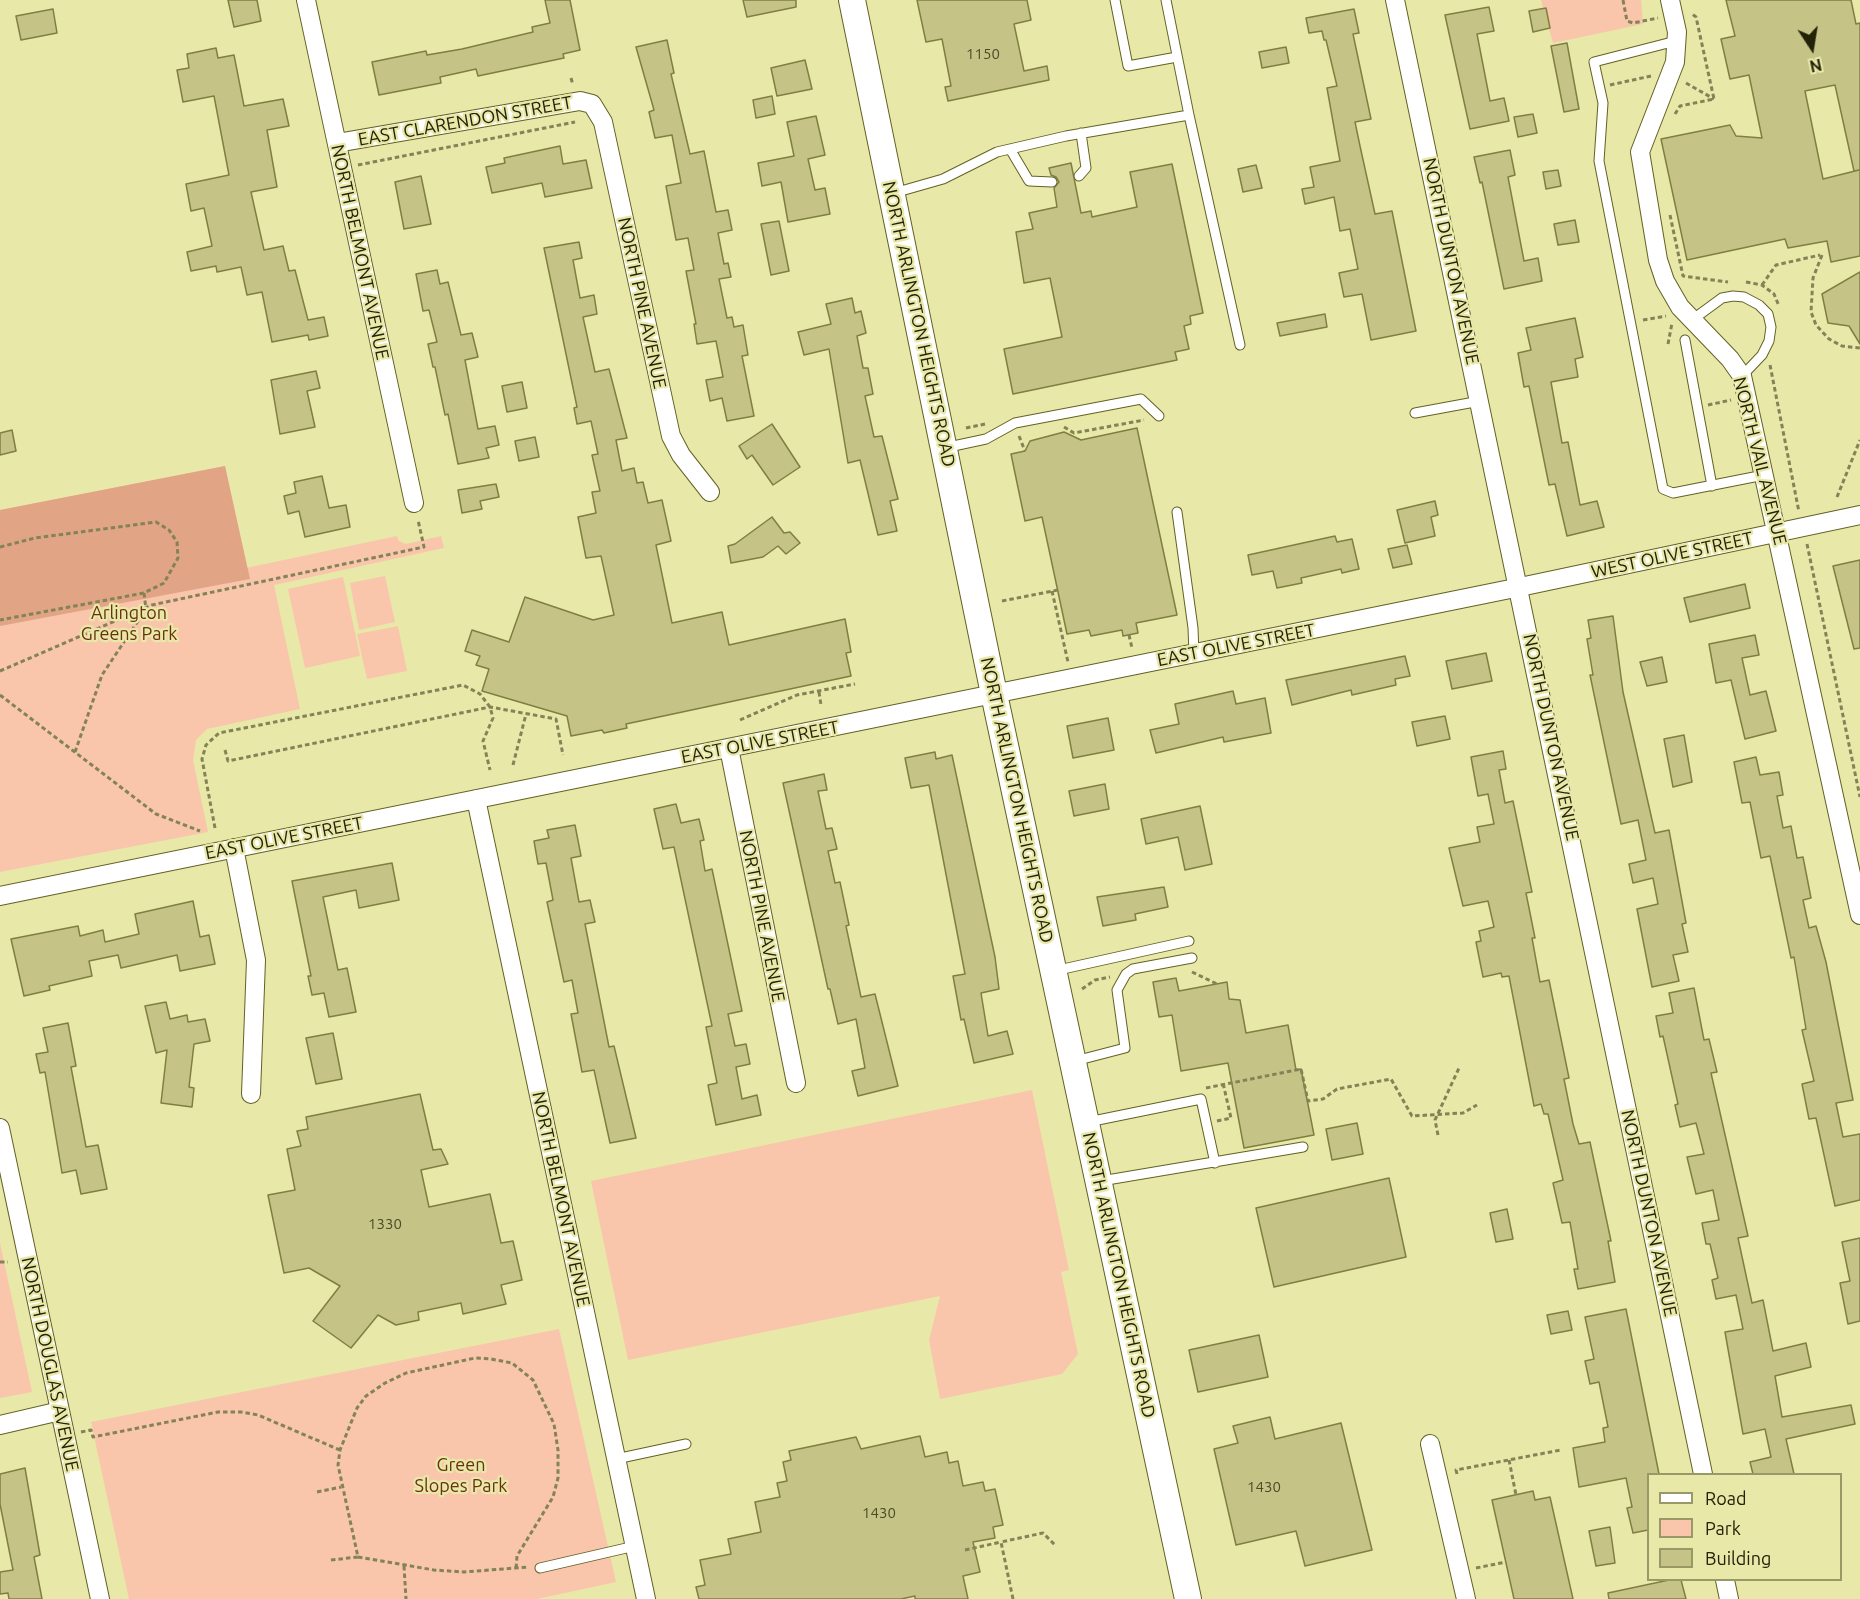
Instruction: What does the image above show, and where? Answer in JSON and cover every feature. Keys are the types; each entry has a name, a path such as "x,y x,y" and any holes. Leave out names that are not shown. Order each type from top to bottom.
{"main road":[{"name":"NORTH ARLINGTON HEIGHTS ROAD","path":"852,0 994,694 1188,1599"}],"street":[{"name":"NORTH BELMONT AVENUE","path":"306,0 414,503"},
{"name":"NORTH DUNTON AVENUE","path":"1395,0 1520,587 1703,1473"},
{"name":"NORTH VAIL AVENUE","path":"1670,0 1676,41 1675,62 1640,152 1658,260 1665,281 1675,299 1730,359 1742,376 1860,915"},
{"name":"EAST CLARENDON STREET","path":"337,143 580,101 592,104"},
{"name":"NORTH PINE AVENUE","path":"592,104 603,122 671,436 681,455 710,492"},
{"name":"WEST OLIVE STREET","path":"1520,587 1860,515"},
{"name":"EAST OLIVE STREET","path":"0,896 1520,587"},
{"name":"NORTH PINE AVENUE","path":"729,748 796,1083"},
{"name":"NORTH BELMONT AVENUE","path":"476,799 646,1599"},
{"path":"234,848 256,960 251,1094"},
{"name":"NORTH DOUGLAS AVENUE","path":"0,1128 100,1599"},
{"path":"0,1425 60,1411"},
{"path":"1430,1444 1468,1569 1466,1599"},
{"path":"1725,1581 1729,1599"}],"lane":[{"path":"1114,0 1128,66 1177,57"},
{"path":"1166,0 1240,345"},
{"path":"1676,41 1594,62 1604,103 1599,162 1663,489 1673,493 1764,475"},
{"path":"892,194 943,179 997,152 1082,133 1189,115"},
{"path":"1079,176 1086,168 1082,133"},
{"path":"1010,149 1029,181 1052,182"},
{"path":"1692,320 1722,298 1733,296 1744,297 1759,305 1768,315 1771,327 1769,341 1762,355 1742,376"},
{"path":"1685,340 1712,486"},
{"path":"944,448 986,439 1015,423 1141,399 1159,416"},
{"path":"1415,413 1480,401"},
{"path":"1178,512 1194,654"},
{"path":"1054,971 1189,941"},
{"path":"1073,1062 1125,1048 1117,990 1126,974 1133,969 1192,958"},
{"path":"1086,1122 1201,1099 1215,1163"},
{"path":"1099,1181 1303,1147"},
{"path":"616,1459 686,1444"},
{"path":"540,1568 635,1546"}],"path":[{"path":"1762,285 1776,265 1822,255 1813,278 1810,296 1811,312 1816,325 1829,339 1842,346 1860,348"},
{"path":"1683,276 1685,283"},
{"path":"1714,289 1721,282"},
{"path":"1631,323 1674,314"},
{"path":"1838,497 1860,440"},
{"path":"0,671 146,609 424,547 414,503"},
{"path":"0,547 35,538 156,522 169,530 177,542 178,558 164,583 144,593 0,620"},
{"path":"1002,601 1058,590"},
{"path":"1052,591 1071,679"},
{"path":"75,752 102,675 146,609 144,593"},
{"path":"1129,635 1130,640"},
{"path":"740,720 797,695 855,684"},
{"path":"215,828 202,759 206,745 219,733 464,685 480,694 490,707 493,718 483,741 490,770"},
{"path":"818,691 821,705"},
{"path":"0,695 156,814 200,831"},
{"path":"225,750 228,761 490,707 556,719 563,755"},
{"path":"513,765 526,714"},
{"path":"1438,1135 1435,1120 1459,1068"},
{"path":"1201,1099 1207,1086 1301,1069 1308,1101 1323,1099 1337,1089 1390,1079 1412,1116 1463,1113 1477,1105"},
{"path":"1206,1123 1231,1118 1223,1083"},
{"path":"0,1262 8,1262"},
{"path":"358,1557 341,1487 340,1450 350,1420 366,1396 384,1383 406,1373 474,1358 502,1359 522,1370 533,1380 554,1424 559,1463 553,1497 518,1556 516,1569"},
{"path":"65,1436 91,1430 93,1437 218,1412 241,1412 258,1415 340,1450"},
{"path":"1458,1481 1456,1470 1561,1450"},
{"path":"1509,1460 1516,1495"},
{"path":"317,1492 341,1487"},
{"path":"965,1550 1043,1533 1054,1545"},
{"path":"1001,1542 1013,1599"},
{"path":"331,1560 358,1557 404,1566 464,1572 540,1568"},
{"path":"1468,1569 1475,1557"},
{"path":"1468,1569 1506,1562"},
{"path":"404,1566 405,1599"},
{"path":"1468,1569 1479,1578"}],"green space":[{"path":"1541,0 1641,0 1643,24 1553,43"},
{"name":"Arlington Greens Park","path":"225,466 246,568 397,536 399,541 406,544 441,536 444,548 274,585 300,709 207,729 196,740 193,760 208,832 0,872 0,510"},
{"path":"385,576 395,622 359,630 350,583"},
{"path":"343,577 360,656 305,668 288,589"},
{"path":"398,626 407,671 367,679 357,634"},
{"path":"1032,1090 1069,1270 1061,1272 1078,1354 1062,1374 940,1399 929,1340 940,1296 628,1360 591,1181"},
{"path":"0,1243 32,1392 0,1398"},
{"name":"Green Slopes Park","path":"559,1329 616,1582 537,1599 129,1599 91,1422"}],"shaded area":[{"path":"225,466 250,579 0,626 0,510"}],"building":[{"path":"228,0 257,0 261,21 234,27"},
{"path":"545,0 570,0 580,50 563,54 564,58 478,76 476,69 440,77 441,83 379,95 372,62 426,51 427,55 462,49 533,32 532,27 550,23"},
{"path":"743,0 796,0 796,7 747,17"},
{"path":"917,0 1027,0 1031,20 1014,24 1024,71 1047,66 1049,80 948,101 945,87 951,86 942,39 926,42"},
{"path":"1726,0 1851,0 1856,24 1860,23 1860,256 1831,262 1827,241 1788,248 1785,239 1687,260 1661,139 1730,125 1736,136 1762,138 1749,75 1730,79 1721,39 1735,36","holes":["1835,85 1854,171 1859,170 1823,179 1805,91"]},
{"path":"1489,7 1494,31 1477,34 1490,101 1504,98 1509,121 1470,129 1445,15"},
{"path":"1546,8 1550,28 1533,32 1529,11"},
{"path":"53,9 57,33 21,40 16,16"},
{"path":"1354,9 1359,33 1353,34 1371,119 1355,122 1375,214 1392,211 1416,331 1371,340 1362,294 1344,297 1339,273 1358,269 1350,229 1340,231 1334,197 1305,204 1302,189 1314,187 1310,167 1340,161 1327,88 1337,86 1322,31 1309,33 1306,18"},
{"path":"667,40 674,73 671,74 690,154 704,151 716,212 728,210 732,230 718,233 724,264 728,263 731,277 719,279 727,318 732,317 734,327 743,325 748,355 742,356 754,416 727,421 722,398 710,401 706,380 723,377 716,341 697,344 694,324 696,324 686,271 694,270 688,238 676,240 666,186 681,183 672,135 655,138 649,112 654,110 636,47"},
{"path":"1567,43 1579,109 1564,112 1551,46"},
{"path":"1286,47 1289,63 1262,68 1259,52"},
{"path":"216,48 218,58 234,55 244,106 283,99 289,126 267,130 277,187 251,192 264,250 283,246 289,271 295,270 308,320 324,317 328,336 309,340 308,335 272,342 262,292 247,295 241,267 217,272 216,266 191,271 187,252 212,246 204,208 191,211 186,184 229,175 214,96 183,102 177,70 189,68 187,54"},
{"path":"805,60 812,89 777,96 771,68"},
{"path":"772,96 775,114 756,118 753,100"},
{"path":"1533,114 1537,133 1518,137 1514,117"},
{"path":"816,116 825,155 808,159 815,190 825,188 830,214 788,222 781,182 762,186 758,163 794,156 787,122"},
{"path":"560,146 563,164 586,160 592,188 545,197 542,183 492,193 486,167 505,163 504,158"},
{"path":"1510,150 1515,175 1508,177 1524,261 1538,258 1542,281 1504,289 1482,182 1480,183 1474,157"},
{"path":"1071,163 1081,213 1091,211 1092,217 1137,207 1130,172 1172,164 1203,313 1190,316 1191,324 1184,326 1189,349 1175,352 1177,360 1013,394 1004,349 1062,337 1050,278 1024,283 1016,232 1033,229 1029,213 1057,207 1054,188 1059,182 1051,175 1049,168"},
{"path":"1256,165 1262,188 1243,192 1238,169"},
{"path":"1558,170 1561,186 1546,189 1543,172"},
{"path":"421,176 431,224 404,229 395,182"},
{"path":"1575,220 1579,242 1558,245 1554,224"},
{"path":"779,221 789,271 771,275 761,224"},
{"path":"579,242 582,258 573,260 580,298 594,295 597,314 583,317 595,372 609,369 627,438 616,440 622,471 634,468 637,483 643,482 648,503 662,500 671,541 656,545 672,623 722,612 729,645 845,619 851,652 846,653 851,676 626,724 627,728 604,733 602,730 571,736 567,716 482,691 489,669 476,665 480,656 465,651 472,630 509,642 525,597 593,620 614,615 601,556 586,558 578,517 596,513 592,492 600,491 592,455 598,454 591,421 577,424 574,408 577,407 544,248"},
{"path":"437,270 440,284 448,282 461,335 472,333 478,357 465,360 478,429 495,426 499,445 486,448 489,458 458,464 448,414 445,415 428,344 437,342 429,310 423,311 416,274"},
{"path":"1860,272 1860,344 1849,326 1828,323 1822,294"},
{"path":"852,298 855,313 861,311 866,333 857,336 863,368 868,368 873,394 865,396 874,437 882,436 898,499 890,501 897,531 878,535 860,460 848,463 829,349 804,355 798,332 831,324 826,304"},
{"path":"1325,314 1327,327 1280,336 1277,323"},
{"path":"1575,318 1583,357 1575,359 1578,377 1551,382 1562,443 1568,442 1580,505 1597,501 1604,527 1567,536 1555,484 1549,485 1529,386 1524,387 1518,353 1531,350 1526,328"},
{"path":"316,371 320,388 307,391 315,427 280,434 271,380"},
{"path":"522,382 527,408 507,412 502,386"},
{"path":"772,424 800,467 773,485 752,455 747,459 739,446"},
{"path":"1137,428 1177,615 1136,623 1138,633 1123,636 1122,630 1091,636 1089,630 1067,634 1042,517 1025,521 1011,454 1025,451 1030,441 1064,432 1081,440"},
{"path":"12,430 16,451 0,455 0,433"},
{"path":"535,437 539,457 519,461 515,441"},
{"path":"322,476 329,508 346,505 350,527 305,537 299,511 288,514 284,496 296,493 294,482"},
{"path":"496,484 499,497 480,501 482,509 462,513 458,490"},
{"path":"1435,501 1438,515 1431,517 1435,536 1405,543 1397,510"},
{"path":"772,517 784,533 790,532 800,543 786,554 778,546 763,557 731,563 728,546 735,544"},
{"path":"1335,536 1337,542 1352,539 1359,569 1342,573 1341,569 1301,578 1302,583 1277,588 1273,571 1252,575 1248,555"},
{"path":"1407,545 1412,564 1393,568 1388,549"},
{"path":"1860,560 1860,648 1854,649 1833,566"},
{"path":"1745,584 1750,608 1690,622 1684,598"},
{"path":"1613,616 1623,692 1655,833 1669,830 1686,923 1682,924 1688,952 1673,955 1679,981 1652,987 1637,909 1658,904 1653,878 1633,883 1629,864 1646,860 1638,820 1621,824 1590,675 1593,675 1587,639 1591,638 1588,620"},
{"path":"1755,635 1759,655 1742,658 1750,695 1766,691 1776,731 1745,739 1731,680 1716,683 1709,644"},
{"path":"1486,653 1492,681 1452,689 1446,661"},
{"path":"1405,656 1410,676 1395,679 1396,685 1352,695 1351,690 1292,705 1286,680"},
{"path":"1662,657 1667,682 1647,686 1640,662"},
{"path":"1233,691 1236,704 1265,698 1271,733 1224,742 1223,737 1156,753 1150,730 1179,724 1175,704"},
{"path":"1445,716 1450,739 1417,746 1412,722"},
{"path":"1108,718 1114,750 1073,758 1067,726"},
{"path":"1684,735 1692,782 1673,787 1664,739"},
{"path":"1503,751 1506,769 1499,770 1505,803 1513,801 1532,892 1526,893 1535,938 1532,938 1540,982 1549,980 1569,1078 1564,1079 1573,1124 1579,1144 1590,1142 1611,1241 1608,1241 1615,1282 1578,1289 1574,1269 1578,1269 1570,1222 1562,1223 1553,1183 1563,1180 1548,1114 1544,1114 1541,1104 1534,1106 1509,976 1502,977 1501,973 1483,977 1476,942 1481,941 1479,931 1494,927 1488,901 1463,906 1449,848 1480,842 1477,827 1494,824 1488,794 1478,796 1471,757"},
{"path":"935,752 936,759 952,755 995,957 999,989 981,993 988,1036 1007,1031 1013,1054 974,1063 964,1019 961,1020 953,976 965,974 929,785 911,788 905,758"},
{"path":"1756,757 1760,775 1779,772 1783,795 1777,796 1783,828 1791,826 1797,858 1803,857 1811,898 1803,900 1809,928 1816,926 1826,962 1853,1100 1836,1103 1843,1137 1860,1134 1860,1200 1835,1206 1816,1118 1809,1119 1802,1084 1814,1081 1802,1030 1806,1029 1794,957 1791,958 1770,856 1761,858 1750,802 1742,803 1734,762"},
{"path":"824,774 827,790 818,791 826,829 832,828 837,849 828,851 835,883 840,882 849,925 846,926 861,997 875,994 898,1086 858,1096 852,1071 865,1068 856,1019 838,1024 830,989 828,989 783,783"},
{"path":"1105,784 1109,809 1074,816 1069,791"},
{"path":"676,804 681,823 699,819 704,840 700,841 705,871 712,869 742,1011 728,1014 735,1046 746,1044 750,1064 736,1067 742,1099 757,1095 761,1115 716,1125 708,1085 717,1083 706,1027 712,1026 674,847 663,849 654,809"},
{"path":"1200,806 1212,864 1185,870 1178,837 1146,844 1141,819"},
{"path":"575,825 581,856 571,858 579,902 590,900 595,922 585,924 609,1047 614,1046 636,1138 610,1143 594,1070 582,1072 571,1014 578,1013 572,980 564,982 547,902 553,900 546,863 538,864 534,841 549,838 547,830"},
{"path":"392,863 399,900 359,908 356,890 323,897 338,970 347,968 356,1012 329,1017 324,993 312,995 308,976 311,976 292,881"},
{"path":"1164,887 1168,907 1135,914 1136,920 1103,926 1097,897"},
{"path":"193,901 200,937 209,935 215,964 180,971 177,955 121,968 118,955 89,961 92,976 49,986 50,990 24,996 11,939 78,926 80,936 103,930 105,942 139,934 135,914"},
{"path":"1176,978 1179,991 1227,982 1229,999 1240,1000 1246,1033 1288,1025 1296,1070 1301,1069 1314,1135 1244,1148 1228,1063 1181,1071 1172,1015 1159,1017 1153,982"},
{"path":"1694,988 1704,1040 1709,1039 1717,1072 1711,1073 1748,1236 1738,1238 1752,1303 1763,1300 1773,1351 1806,1343 1811,1367 1775,1376 1782,1417 1851,1405 1855,1424 1786,1439 1794,1473 1753,1473 1750,1462 1771,1457 1765,1429 1743,1434 1725,1332 1743,1329 1736,1295 1716,1299 1712,1280 1718,1278 1710,1244 1706,1244 1702,1223 1719,1220 1713,1190 1696,1194 1687,1157 1704,1154 1696,1123 1680,1127 1675,1105 1678,1104 1663,1036 1660,1037 1656,1016 1673,1013 1669,993"},
{"path":"166,1002 170,1019 187,1015 188,1022 205,1019 210,1041 194,1044 189,1087 194,1088 192,1107 161,1103 167,1050 156,1053 145,1006"},
{"path":"68,1023 76,1066 71,1067 86,1147 98,1145 107,1189 81,1194 76,1170 62,1173 45,1072 40,1073 36,1054 48,1052 43,1028"},
{"path":"333,1033 342,1079 316,1084 306,1038"},
{"path":"420,1094 433,1150 441,1149 448,1164 421,1170 429,1207 490,1194 501,1243 513,1241 522,1280 501,1285 506,1304 463,1314 461,1303 418,1312 419,1320 396,1325 378,1315 351,1348 313,1321 340,1286 309,1268 284,1273 268,1195 295,1190 287,1149 301,1146 297,1131 308,1129 306,1117"},
{"path":"1357,1123 1363,1154 1332,1160 1326,1129"},
{"path":"1389,1178 1406,1257 1274,1287 1256,1208"},
{"path":"1507,1209 1513,1239 1496,1242 1490,1213"},
{"path":"1860,1238 1860,1321 1848,1324 1840,1283 1850,1281 1842,1242"},
{"path":"1626,1309 1659,1473 1647,1473 1647,1530 1633,1533 1627,1508 1632,1507 1626,1478 1579,1487 1573,1448 1605,1442 1603,1428 1608,1427 1599,1382 1590,1384 1585,1361 1594,1359 1585,1317"},
{"path":"1568,1311 1572,1330 1551,1334 1547,1315"},
{"path":"1259,1335 1268,1377 1198,1392 1189,1350"},
{"path":"1270,1417 1275,1439 1341,1423 1372,1550 1305,1566 1296,1531 1236,1545 1214,1449 1238,1443 1233,1426"},
{"path":"920,1436 925,1457 947,1452 949,1463 958,1461 963,1486 983,1482 985,1491 995,1489 1003,1525 993,1527 995,1538 973,1542 980,1572 963,1576 968,1599 915,1599 915,1596 901,1599 699,1599 696,1587 705,1585 700,1560 731,1554 728,1539 761,1532 755,1502 780,1497 777,1483 787,1481 783,1462 791,1460 789,1451 856,1437 861,1449"},
{"path":"25,1468 40,1555 34,1557 42,1599 9,1599 8,1593 0,1594 0,1572 13,1570 0,1504 0,1474"},
{"path":"1533,1491 1535,1500 1550,1497 1573,1599 1514,1599 1492,1500"},
{"path":"1610,1527 1615,1563 1596,1566 1589,1531"},
{"path":"1664,1581 1681,1581 1686,1599 1609,1599 1608,1593"}]}
